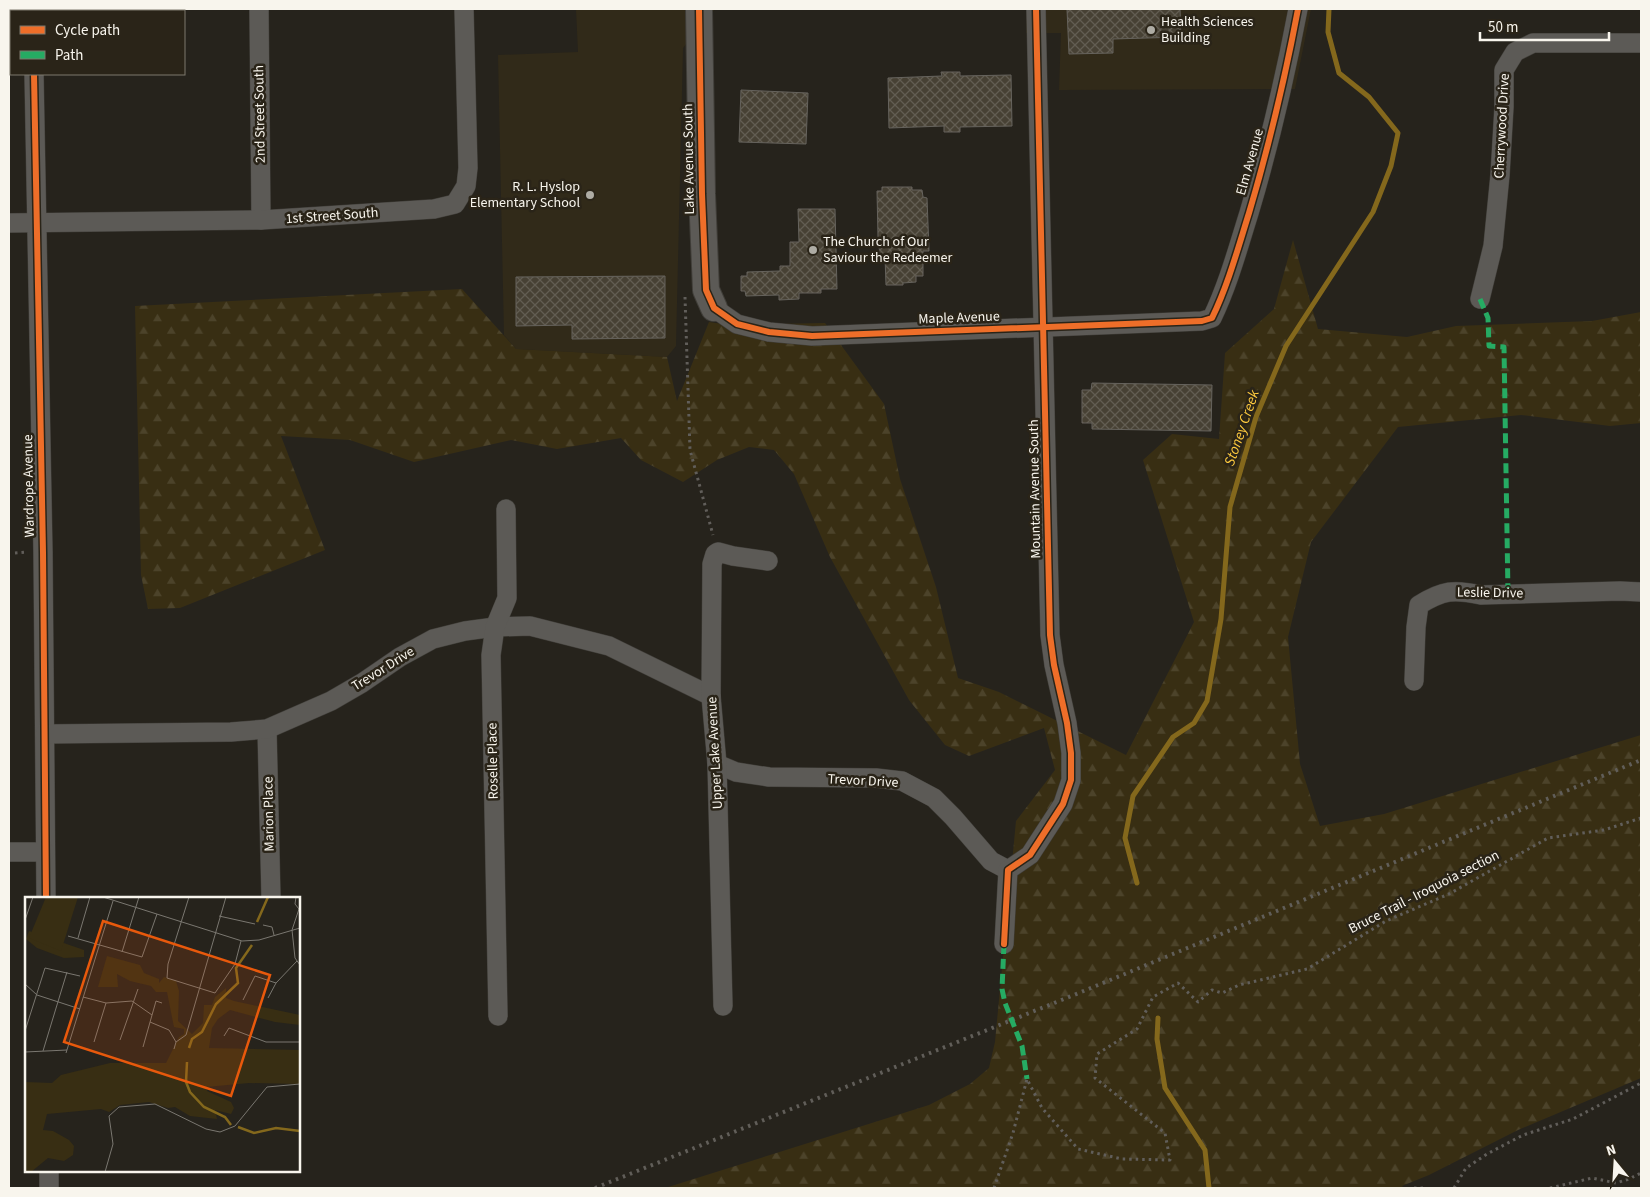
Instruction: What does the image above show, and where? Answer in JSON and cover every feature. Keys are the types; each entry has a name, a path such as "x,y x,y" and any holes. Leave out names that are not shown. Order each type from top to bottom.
{"street":[{"name":"2nd Street South","path":"259,9 261,220"},
{"name":"1st Street South","path":"9,222 261,220 434,209 455,204 466,186 468,168 464,9"},
{"name":"Lake Avenue South","path":"699,9 702,194 706,290 714,308"},
{"name":"Mountain Avenue South","path":"1008,870 1030,855 1063,804 1071,780 1071,752 1067,723 1054,665 1050,635 1036,9"},
{"name":"Elm Avenue","path":"1212,318 1242,235 1265,158 1286,74 1298,9"},
{"name":"Cherrywood Drive","path":"1480,299 1493,246 1504,107 1504,70 1515,52 1533,43 1641,42"},
{"name":"Wardrope Avenue","path":"34,75 38,222 46,897"},
{"name":"Maple Avenue","path":"714,308 737,324 768,332 812,336 1202,321 1212,318"},
{"name":"Roselle Place","path":"498,1016 490,655 495,627 507,598 506,509"},
{"path":"718,552 768,561"},
{"name":"Upper Lake Avenue","path":"718,552 715,554 712,564 711,696 717,764 723,1006"},
{"name":"Leslie Drive","path":"1414,681 1416,627 1419,605 1436,595 1460,590 1481,595 1641,592"},
{"name":"Trevor Drive","path":"45,734 231,732 267,729 331,700 362,683 400,657 434,639 465,631 495,627 530,626 609,646 711,696"},
{"name":"Marion Place","path":"267,729 271,897"},
{"name":"Trevor Drive","path":"717,764 736,772 769,777 876,778 902,781 934,798 954,817 991,862 1008,870"},
{"path":"9,852 45,852"},
{"path":"1004,944 1008,870"},
{"path":"49,1172 50,1188"}],"path":[{"path":"685,291 690,450 718,552"},
{"path":"15,553 28,552"},
{"path":"1454,1188 1466,1168 1487,1154 1523,1135 1573,1119 1641,1084"},
{"path":"1550,1188 1592,1178 1616,1183 1641,1173"},
{"path":"1414,1188 1423,1188"}],"shaded area":[{"name":"R. L. Hyslop Elementary School","path":"576,9 715,9 683,48 676,346 667,357 516,349 504,335 498,55 578,52"},
{"path":"1026,9 1311,9 1295,89 1059,90 1061,33 1026,33"}],"green space":[{"path":"1293,240 1318,329 1407,337 1456,326 1592,321 1641,312 1641,423 1610,426 1521,415 1398,427 1311,542 1288,637 1300,764 1320,826 1384,814 1641,735 1641,1078 1518,1130 1429,1175 1402,1186 1404,1188 665,1188 929,1105 970,1084 989,1068 995,1042 1016,821 1055,770 1044,728 969,756 945,745 909,700 830,557 794,474 774,450 749,447 717,460 683,482 641,460 621,438 557,449 511,440 414,462 350,440 281,436 325,550 180,608 148,609 141,575 135,306 462,289 516,349 667,357 677,401 709,322 729,325 825,323 884,404 900,479 936,587 958,678 999,692 1126,755 1194,622 1143,460 1172,434 1219,439 1225,353 1274,309"}],"building":[{"name":"Health Sciences Building","path":"1067,9 1180,9 1181,37 1113,39 1113,53 1069,54"},
{"path":"941,72 960,72 960,76 1011,75 1012,126 960,127 960,132 944,132 944,126 889,128 888,78 942,76"},
{"path":"741,90 808,93 806,144 739,142"},
{"path":"882,187 912,187 912,190 922,190 923,197 927,198 929,251 923,251 923,276 916,276 916,282 903,283 903,285 886,285 885,256 880,256 878,237 877,191 882,191"},
{"name":"The Church of Our Saviour the Redeemer","path":"798,209 835,209 837,289 821,289 821,293 799,293 799,299 779,300 779,295 746,296 745,291 741,291 741,276 747,276 747,272 780,271 780,266 790,266 790,242 799,242"},
{"path":"665,276 665,338 572,339 572,325 516,326 516,277"},
{"path":"1092,383 1212,385 1211,431 1092,429 1092,423 1082,423 1082,390 1091,390"}],"waterway":[{"name":"Stoney Creek","path":"1137,883 1125,838 1133,796 1173,737 1194,723 1207,701 1221,619 1230,507 1256,417 1286,346 1373,212 1391,166 1398,133 1369,97 1339,73 1328,32 1329,9"},
{"name":"Stoney Creek","path":"1158,1018 1157,1039 1165,1088 1205,1150 1209,1188"}],"railway":[{"path":"595,1188 1074,995 1641,760"}],"marked path":[{"path":"1480,299 1488,318 1489,346 1504,347 1508,594"},
{"path":"1004,944 1002,989 1005,1003 1022,1046 1027,1079"}],"cycle path":[{"path":"699,9 702,194 706,290 714,308 737,324 769,332 812,336 1202,321 1212,318 1223,293 1256,188 1288,61 1298,9"},
{"path":"1004,944 1008,870 1030,855 1063,804 1071,780 1071,753 1067,723 1054,665 1050,635 1036,9"},
{"path":"34,75 43,552 46,897"}],"place":[{"name":"Health Sciences Building","path":"1151,30"},
{"name":"R. L. Hyslop Elementary School","path":"590,195"},
{"name":"The Church of Our Saviour the Redeemer","path":"813,250"}]}
